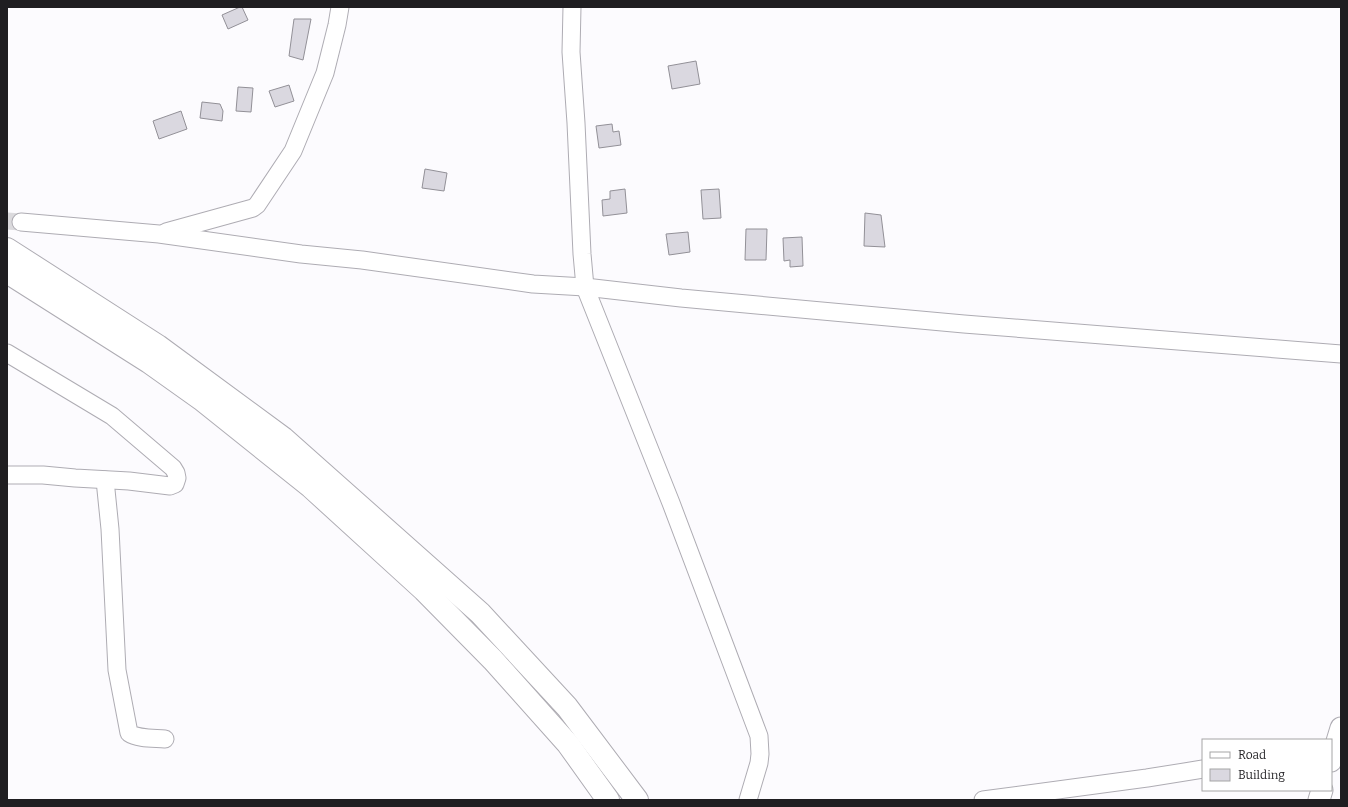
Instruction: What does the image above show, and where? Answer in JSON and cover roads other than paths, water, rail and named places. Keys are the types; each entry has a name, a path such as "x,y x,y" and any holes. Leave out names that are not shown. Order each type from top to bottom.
{"highway":[{"path":"7,249 158,346 283,438 480,613 567,707 637,800"},
{"path":"7,272 149,362 195,394 312,487 424,590 493,660 568,744 608,800"}],"main road":[{"path":"1332,753 1341,728"}],"street":[{"path":"159,234 253,208 257,205 293,150 324,73 337,25 340,7"},
{"path":"572,7 571,52 585,287 671,504 759,736 760,759 748,800"},
{"path":"21,222 159,234 301,254 395,264 533,284 585,287 681,298 964,324 1341,354"},
{"path":"7,353 112,416 148,448 169,464 176,473 177,478 174,484 170,486 128,481 43,475 7,475"},
{"path":"105,480 110,529 117,670 129,732 138,737 165,739"},
{"path":"983,800 1202,769"}],"tunnel":[{"path":"7,221 21,222"}]}
